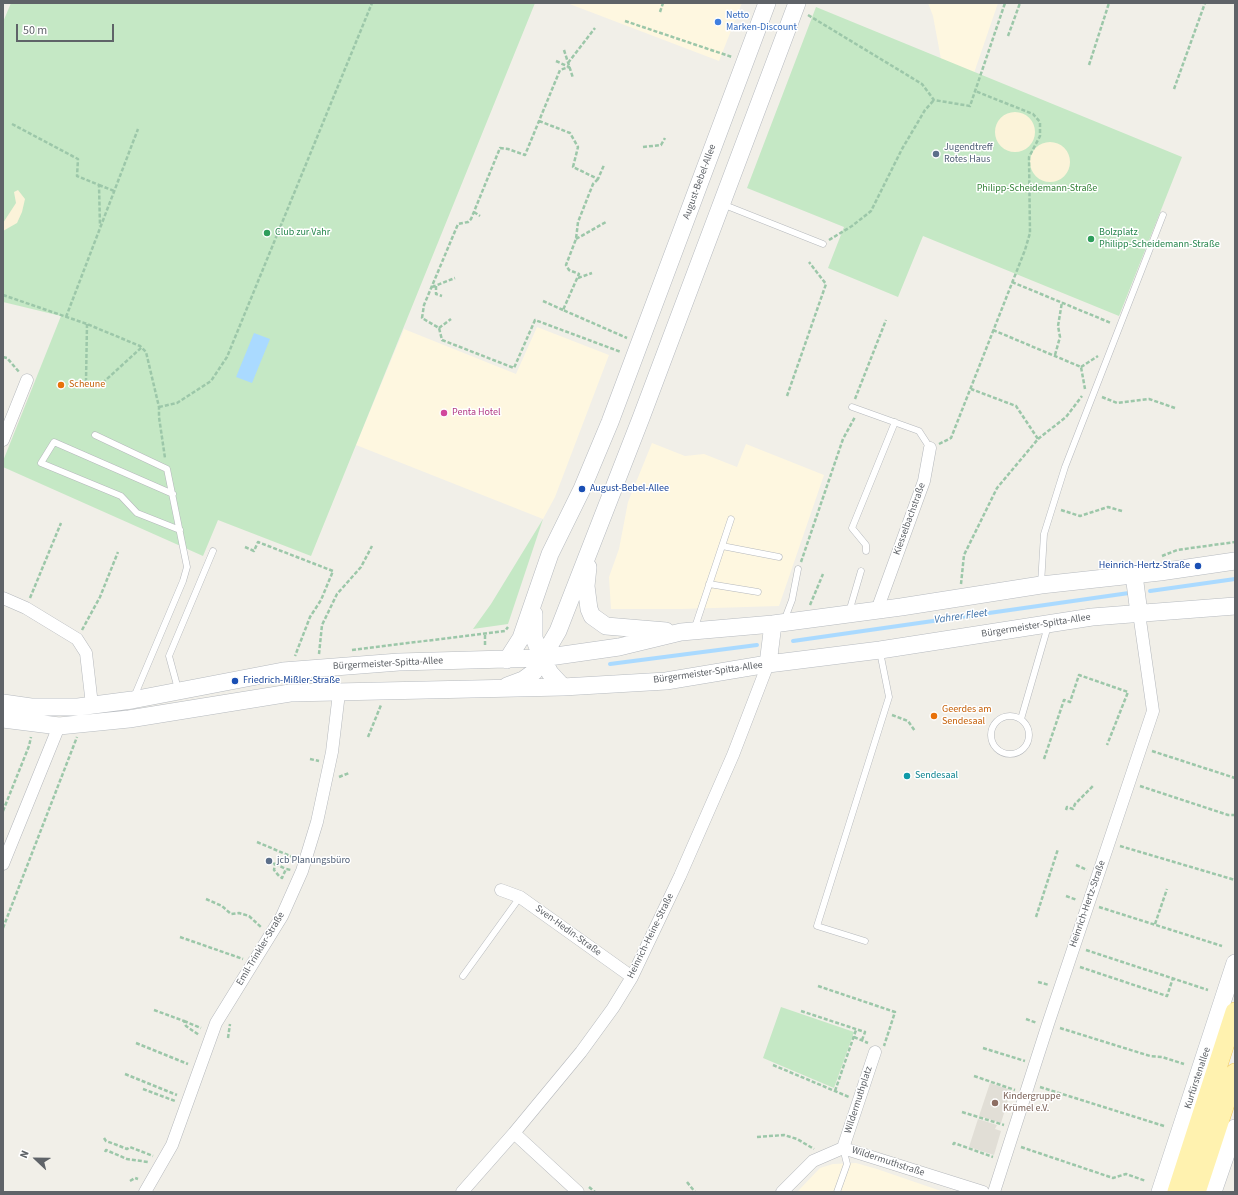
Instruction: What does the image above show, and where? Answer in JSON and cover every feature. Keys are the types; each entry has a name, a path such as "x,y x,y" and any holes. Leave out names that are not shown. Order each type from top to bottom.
{"main road":[{"name":"August-Bebel-Allee","path":"507,660 521,638 550,554 582,489 610,422 638,351 767,3"},
{"path":"498,689 523,680 534,672 558,630 590,553 796,5"},
{"path":"610,422 635,432"},
{"path":"590,553 586,586 589,609 592,616 606,626 687,631"},
{"name":"Bürgermeister-Spitta-Allee","path":"3,703 31,707 65,708 132,700 293,670 399,662 542,658 618,647 687,631 779,623 849,614 1041,585 1136,586 1235,561"},
{"path":"1136,586 1139,614"},
{"name":"Bürgermeister-Spitta-Allee","path":"3,719 59,726 129,719 284,694 339,694 564,687 666,681 768,664 880,650 1092,617 1235,606"},
{"name":"August-Bebel-Allee","path":"530,612 534,638 542,658 550,673 564,687"},
{"name":"Bürgermeister-Spitta-Allee","path":"768,664 779,623"},
{"name":"Kurfürstenallee","path":"1160,1192 1235,963"},
{"name":"Kurfürstenallee","path":"1177,1192 1235,1012"},
{"path":"1196,1192 1235,1073"},
{"path":"1213,1192 1235,1128"}],"street":[{"path":"3,440 27,380"},
{"name":"Kiesselbachstraße","path":"876,610 924,482 930,448"},
{"path":"3,598 26,608 77,639 86,653 92,705"},
{"name":"Heinrich-Hertz-Straße","path":"994,1192 1108,842 1153,712 1139,614"},
{"name":"Heinrich-Heine-Straße","path":"462,1192 514,1133 581,1052 613,1008 632,977 680,876 733,755 768,664"},
{"name":"Emil-Trinkler-Straße","path":"145,1192 172,1145 212,1036 222,1013 282,916 305,862 317,822 332,752 339,694"},
{"path":"3,864 59,726"},
{"name":"Sven-Hedin-Straße","path":"501,890 520,897 632,977"},
{"name":"Wildermuthplatz","path":"843,1148 858,1101 879,1050"},
{"path":"514,1133 578,1192"},
{"name":"Wildermuthstraße","path":"782,1192 813,1161 843,1148 983,1192"}],"lane":[{"path":"722,204 823,244"},
{"path":"1041,585 1044,534 1065,467 1163,215"},
{"path":"852,407 919,431 930,448"},
{"path":"866,551 866,545 852,528 895,422"},
{"path":"95,435 167,469 187,567 183,581 132,700"},
{"path":"173,494 54,442 41,463 121,496 137,513 180,530"},
{"path":"687,631 710,584 731,520"},
{"path":"722,546 779,557"},
{"path":"178,691 168,656 213,551"},
{"path":"779,623 792,600 798,569"},
{"path":"849,614 862,571"},
{"path":"710,584 758,592"},
{"path":"1021,719 1049,624"},
{"path":"865,941 817,926 889,697 880,650"},
{"path":"1015,716 1021,719 1028,728 1028,741 1026,746 1016,754 1009,754 998,750 991,738 993,726 1002,717 1015,716"},
{"path":"463,976 520,897"},
{"path":"837,1192 847,1164 843,1148"}],"path":[{"path":"159,407 176,403 211,381 227,357 372,3"},
{"path":"660,12 663,3"},
{"path":"796,5 922,84 934,100 970,106 1005,3"},
{"path":"1008,36 1020,3"},
{"path":"1089,65 1109,3"},
{"path":"1174,89 1204,3"},
{"path":"625,21 745,62"},
{"path":"568,63 595,28"},
{"path":"564,50 573,78"},
{"path":"556,62 569,67"},
{"path":"569,67 560,70 524,155 508,149 500,148 474,212 468,222 458,224 424,305 422,318 439,328 442,340 514,368 535,320 638,351"},
{"path":"930,448 951,438 1030,234 1029,157 1040,136 1040,122 1033,114 975,91"},
{"path":"823,244 852,226 871,211 902,149 925,110 934,100"},
{"path":"539,121 570,133 578,148 573,167 598,179"},
{"path":"12,124 78,159 77,176 114,190"},
{"path":"66,317 138,130"},
{"path":"643,147 660,144 665,138"},
{"path":"563,310 579,274 569,270 566,265 576,239 578,222 593,184 598,179 604,165"},
{"path":"99,185 100,228"},
{"path":"474,212 480,216"},
{"path":"576,239 606,222"},
{"path":"787,396 826,284 809,262"},
{"path":"578,278 592,273"},
{"path":"432,287 455,278"},
{"path":"1012,282 1112,324 1110,330"},
{"path":"436,286 436,294 442,296"},
{"path":"3,295 87,324 142,347 146,352 159,407 159,417 167,469"},
{"path":"543,301 563,310 638,351"},
{"path":"1055,355 1060,337 1058,326 1062,310 1062,302"},
{"path":"439,328 451,319"},
{"path":"852,407 886,320"},
{"path":"87,324 86,381 91,386 97,388 142,347"},
{"path":"993,330 1081,367"},
{"path":"1081,367 1100,355"},
{"path":"3,357 7,358 27,380"},
{"path":"959,598 964,554 997,488 1038,439 1066,417 1086,391 1081,367"},
{"path":"971,389 1016,406 1038,439"},
{"path":"1094,394 1117,403 1148,399 1175,408"},
{"path":"798,569 843,439 860,410"},
{"path":"1053,507 1080,516 1108,507 1122,512"},
{"path":"26,608 61,523"},
{"path":"245,547 254,551 258,542 333,571 297,649 293,670"},
{"path":"316,668 321,644 322,625 337,594 361,567 372,546"},
{"path":"77,639 100,597 118,552"},
{"path":"807,619 808,608 823,574"},
{"path":"348,652 362,648 505,631 511,625 514,618 530,612"},
{"path":"1044,759 1064,700 1070,702 1079,675 1128,692 1107,745"},
{"path":"368,737 381,704 383,692"},
{"path":"884,712 908,721 915,731"},
{"path":"3,811 29,746 34,723"},
{"path":"3,928 76,742 80,724"},
{"path":"1140,747 1235,778"},
{"path":"1128,782 1228,815 1235,815"},
{"path":"1066,810 1067,807 1073,809 1075,804 1094,785"},
{"path":"257,842 305,862"},
{"path":"1108,842 1235,880"},
{"path":"1036,917 1058,849"},
{"path":"286,868 282,878 278,876 274,870 274,863 286,868 300,874"},
{"path":"1155,924 1167,889"},
{"path":"1066,896 1222,946"},
{"path":"206,899 222,906 231,914 239,913 250,916 271,934"},
{"path":"180,937 238,956 252,964"},
{"path":"1074,946 1208,990"},
{"path":"1068,963 1167,996 1173,978"},
{"path":"818,986 895,1012 879,1050"},
{"path":"154,1010 184,1021 212,1036"},
{"path":"801,1011 865,1032 862,1040"},
{"path":"184,1021 186,1026 199,1035 212,1036"},
{"path":"1048,1024 1150,1056 1162,1057 1184,1064"},
{"path":"835,1091 856,1030"},
{"path":"136,1043 200,1068"},
{"path":"983,1048 1035,1064"},
{"path":"773,1065 858,1101"},
{"path":"125,1074 188,1103"},
{"path":"974,1076 1027,1088 1164,1126"},
{"path":"143,1089 188,1103"},
{"path":"962,1112 1014,1129"},
{"path":"757,1137 784,1135 797,1139 814,1149 820,1157"},
{"path":"104,1138 106,1141 127,1149 130,1147 161,1164"},
{"path":"953,1145 954,1143 1004,1160"},
{"path":"1009,1143 1114,1178 1126,1174 1146,1181"},
{"path":"105,1152 106,1150 127,1159 161,1164"},
{"path":"687,1182 695,1192"}],"shaded area":[{"path":"567,3 742,3 719,61"},
{"path":"928,3 998,3 974,73 941,59 933,16"},
{"path":"537,327 609,355 555,497 543,519 356,445 404,329 516,374"},
{"path":"652,443 685,456 704,454 737,467 746,444 824,475 779,606 681,609 611,609 609,577 619,549 628,502"},
{"name":"Kindergruppe Krümel e.V.","path":"990,1083 1011,1090 1001,1123 979,1116"},
{"name":"Kindergruppe Krümel e.V.","path":"978,1119 997,1125 995,1129 1001,1131 994,1155 969,1147"},
{"path":"856,1163 944,1192 797,1192 820,1168 833,1164"}],"green space":[{"name":"Club zur Vahr","path":"11,3 535,3 311,556 218,520 203,556 3,467 3,461 61,316 3,302 3,22"},
{"name":"Philipp-Scheidemann-Straße","path":"816,7 1182,157 1119,316 923,236 898,297 828,268 844,227 747,188"},
{"path":"543,519 508,624 473,629 491,604"},
{"path":"781,1007 854,1032 834,1088 763,1058"}],"sand":[{"path":"1019,112 1026,115 1032,121 1035,132 1034,140 1026,149 1019,152 1011,152 1004,149 996,140 995,128 998,121 1007,113"},
{"path":"1046,142 1054,142 1061,145 1067,151 1070,162 1067,173 1061,179 1054,182 1046,182 1039,179 1033,173 1030,166 1030,158 1033,151 1039,145"},
{"path":"18,190 25,199 22,212 17,223 3,231 3,223 16,203 14,192"}],"water":[{"path":"254,333 270,339 252,383 236,377"}],"waterway":[{"name":"Vahrer Fleet","path":"1150,591 1235,579"},
{"name":"Vahrer Fleet","path":"793,641 1129,593"},
{"name":"Vahrer Fleet","path":"610,664 757,645"}],"place":[{"name":"Netto Marken-Discount","path":"718,22"},
{"name":"Jugendtreff Rotes Haus","path":"936,154"},
{"name":"Club zur Vahr","path":"267,233"},
{"name":"Bolzplatz Philipp-Scheidemann-Straße","path":"1091,239"},
{"name":"Scheune","path":"61,385"},
{"name":"Penta Hotel","path":"444,413"},
{"name":"August-Bebel-Allee","path":"582,489"},
{"name":"Heinrich-Hertz-Straße","path":"1198,566"},
{"name":"Friedrich-Mißler-Straße","path":"235,681"},
{"name":"Geerdes am Sendesaal","path":"934,716"},
{"name":"Sendesaal","path":"907,776"},
{"name":"jcb Planungsbüro","path":"269,861"},
{"name":"Kindergruppe Krümel e.V.","path":"995,1103"}]}
